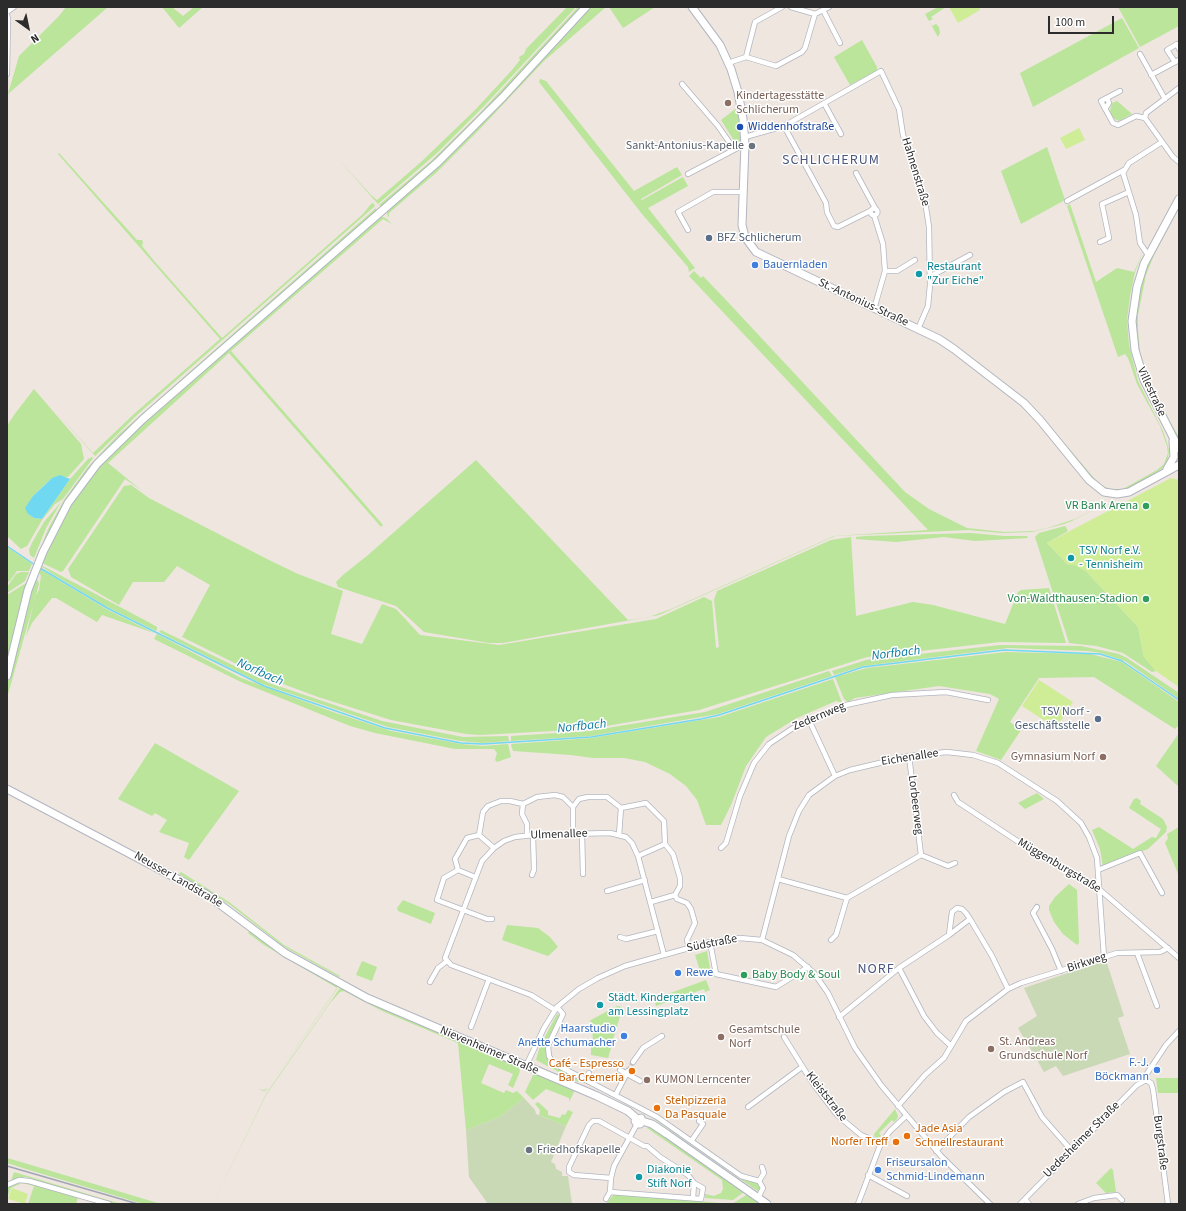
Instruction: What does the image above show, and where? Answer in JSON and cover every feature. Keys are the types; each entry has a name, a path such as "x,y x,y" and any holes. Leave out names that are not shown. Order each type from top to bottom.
{"main road":[{"path":"7,676 31,580 42,552 71,500 93,469 115,444 443,157 503,97 586,7"},
{"name":"St.-Antonius-Straße","path":"692,7 714,36 728,63 740,100 745,141 743,230 748,243 756,252 949,345 1029,408 1089,480 1101,490 1112,494 1125,493 1179,465"},
{"name":"Villestraße","path":"1179,199 1148,255 1140,273 1132,321 1134,343 1144,380 1179,449"},
{"path":"1163,473 1170,466 1174,457 1171,434"},
{"name":"Neusser Landstraße","path":"7,789 206,894 285,953 342,984"},
{"name":"Nievenheimer Straße","path":"342,984 379,1005 622,1107 638,1121 652,1124 767,1204"}],"street":[{"path":"7,74 7,14 14,7"},
{"path":"746,57 756,22 782,7"},
{"path":"792,7 815,14 829,7"},
{"path":"823,10 840,43"},
{"path":"728,63 746,57 775,66 802,52 806,48 815,14"},
{"path":"1151,75 1177,61 1167,50 1177,44 1179,49"},
{"path":"1140,54 1165,99"},
{"name":"Hahnenstraße","path":"824,103 881,71 899,109 903,135 925,201 929,227 931,276 928,306 918,330"},
{"path":"682,84 718,126 734,149"},
{"path":"1145,118 1146,112 1179,88"},
{"path":"1120,91 1101,101 1115,125 1136,116 1145,118 1172,157 1179,162"},
{"path":"688,174 734,149 745,141 784,126 824,103 840,134"},
{"path":"784,126 826,203 827,212 834,226 838,227 873,210"},
{"path":"1068,201 1124,170 1133,160 1162,142"},
{"path":"1124,170 1123,174 1136,215 1140,243 1148,255"},
{"path":"856,172 873,210 872,214 874,215 874,220 883,244 886,271 874,309"},
{"path":"688,230 678,212 713,192 743,192"},
{"path":"1100,242 1109,238 1102,204 1129,192"},
{"path":"931,276 970,255"},
{"path":"886,271 897,271 915,260"},
{"name":"Zedernweg","path":"721,848 726,843 740,796 757,759 773,741 809,720 846,705 892,695 946,692 988,700"},
{"path":"809,720 835,776"},
{"name":"Eichenallee","path":"762,940 789,836 799,811 815,789 835,776 858,767 909,756 947,752 962,753 987,759 1012,772 1057,801 1077,818 1093,844 1098,870 1104,957"},
{"name":"Lorbeerweg","path":"909,756 921,855"},
{"path":"479,835 482,815 488,806 505,801 522,804 537,798 555,795 563,798 573,807"},
{"name":"Müggenburgstraße","path":"954,795 958,802 1040,856 1099,889 1179,958"},
{"path":"574,834 573,807 575,802 580,798 603,796 610,798 621,808"},
{"path":"621,808 643,803 648,804 664,821 665,844 673,854 680,878 680,886 675,895 651,902"},
{"path":"522,804 522,814 527,824 528,835"},
{"path":"621,808 619,834 626,837 632,843 638,856 664,955"},
{"path":"582,834 583,874"},
{"name":"Ulmenallee","path":"447,961 446,952 475,877 482,861 494,848 515,837 528,835 619,834"},
{"path":"479,835 494,848"},
{"path":"458,870 455,859 465,841 470,837 479,835"},
{"path":"532,875 534,870 533,835"},
{"path":"638,856 665,844"},
{"path":"1098,870 1140,853 1162,893"},
{"path":"831,940 836,935 846,898 921,855 948,866 955,863"},
{"path":"458,870 475,877"},
{"path":"458,870 444,878 437,899 487,919 492,919"},
{"path":"778,879 846,898"},
{"path":"607,891 645,880"},
{"path":"675,895 689,906 695,923 687,940 689,948"},
{"path":"1037,907 1033,913 1052,949 1061,971"},
{"path":"949,936 950,915 953,911 962,909 970,919 992,956 1008,989"},
{"path":"839,1017 899,968 949,936 970,919"},
{"path":"620,937 626,939 658,931"},
{"name":"Südstraße","path":"526,1066 556,1008 579,989 598,978 623,967 710,942 740,938 762,940 792,955 808,967 824,987 861,1057 898,1106 936,1151 990,1204"},
{"path":"710,942 716,974 776,987 808,967"},
{"name":"Birkweg","path":"898,1106 925,1075 944,1058 950,1045 966,1021 1008,989 1118,953 1160,952 1168,948"},
{"path":"1138,953 1157,1006"},
{"path":"430,982 438,968 447,961 451,965 531,995 566,1014 548,1045 549,1056 557,1066 616,1094 657,1117 692,1140 741,1176 759,1180"},
{"path":"899,968 924,1016 937,1033 950,1045"},
{"path":"471,1027 489,979"},
{"path":"1148,1082 1146,1075 1170,1039 1179,1031"},
{"path":"633,1062 647,1044 662,1036"},
{"name":"Kleiststraße","path":"784,1037 814,1085 843,1120 861,1135 881,1143"},
{"path":"748,1107 802,1067"},
{"path":"620,1070 627,1072 640,1081"},
{"path":"616,1094 627,1072"},
{"path":"586,1080 589,1073"},
{"path":"936,1151 969,1117 1004,1092 1023,1082 1042,1116 1072,1151"},
{"name":"Uedesheimer Straße","path":"1020,1204 1137,1085 1148,1082"},
{"name":"Burgstraße","path":"1148,1082 1153,1089 1168,1204"},
{"path":"858,1204 881,1143 890,1131 906,1116"},
{"path":"610,1178 574,1175 569,1169 592,1121 599,1121 644,1146 647,1146 664,1160 688,1175 694,1183 702,1188 701,1199 610,1192"},
{"path":"606,1199 610,1192 610,1178 617,1158 638,1121"},
{"path":"692,1140 705,1125 699,1121"},
{"path":"759,1180 764,1174 762,1167"},
{"path":"868,1175 907,1196"},
{"path":"7,1185 23,1180 109,1204"},
{"path":"758,1198 763,1188 759,1180"},
{"path":"693,1198 694,1183"},
{"path":"1078,1204 1094,1198 1117,1196 1122,1200"},
{"path":"1025,1199 1029,1204"}],"green space":[{"path":"66,7 108,7 8,94 19,56"},
{"path":"162,7 172,7 183,16 194,7 203,7 179,28"},
{"path":"567,7 576,7 485,105 438,152 378,204 339,160 377,200 421,162 475,110 512,70 520,60 519,57 524,54 526,49"},
{"path":"578,7 582,7 512,83 432,164 382,207 379,205 431,161 479,114"},
{"path":"590,7 606,7 544,61 437,172 389,213 389,218 386,211"},
{"path":"609,7 655,7 623,28"},
{"path":"938,7 946,7 931,17 933,19 929,21 932,26 936,24 939,27 940,33 938,37 925,14"},
{"path":"949,7 979,7 980,10 958,23"},
{"path":"1118,7 1179,7 1179,26 1140,47"},
{"path":"1122,18 1139,48 1033,107 1020,73"},
{"path":"862,40 877,67 877,71 850,85 834,57"},
{"path":"540,79 546,81 634,191 677,167 682,175 641,199 642,200 683,177 688,186 648,208 695,268 689,272 688,267 642,214 539,82"},
{"path":"1117,101 1132,114 1119,121 1111,117 1110,111 1112,103"},
{"path":"738,107 742,142 735,143 731,141 733,139 721,120"},
{"path":"1079,128 1085,140 1066,149 1060,138"},
{"path":"1047,147 1065,200 1021,224 1001,171"},
{"path":"59,153 137,240 142,240 142,246 155,262 222,338 363,214 371,204 373,203 375,206 138,414 95,456 58,414 93,453 134,414 220,339 58,154"},
{"path":"1070,204 1096,282 1117,268 1134,272 1143,252 1135,272 1130,296 1127,320 1129,345 1138,381 1163,431 1169,451 1167,465 1137,485 1123,491 1109,491 1097,485 1048,426 982,366 1031,404 1100,485 1110,489 1123,489 1157,470 1164,464 1168,453 1160,426 1137,384 1128,358 1125,354 1118,357 1067,206"},
{"path":"1179,204 1179,208 1154,255 1146,275 1138,315 1138,331 1140,352 1146,372 1156,397 1179,437 1179,442 1156,400 1142,367 1138,352 1135,315 1136,300 1145,268"},
{"path":"376,208 377,212 117,438 92,465 74,490 53,523 40,550 48,529 64,500 87,468 118,435"},
{"path":"381,216 392,224 383,219 231,351 383,525 381,527 229,353 108,463 141,490 125,479 63,571 61,572 42,563 74,500 93,473 126,438"},
{"path":"694,271 701,278 703,276 725,299 905,492 929,509 967,528 1004,532 1034,531 1047,528 1075,519 1101,506 1072,521 1064,524 1032,532 1002,533 968,530 835,536 659,615 650,617 834,536 928,530 689,276"},
{"path":"34,389 81,444 84,459 68,477 52,478 43,486 33,496 28,514 34,518 42,519 70,479 88,459 93,458 63,499 55,504 42,520 27,546 21,549 7,536 7,426"},
{"path":"476,460 628,620 643,618 503,643 489,643 424,632 396,606 338,587 336,582"},
{"name":"Von-Waldthausen-Stadion","path":"1171,478 1179,480 1179,687 1156,671 1144,657 1138,627 1086,571 1074,565 1068,565 1047,543"},
{"path":"131,485 149,498 269,560 298,574 343,591 331,634 362,644 382,604 396,609 420,635 499,645 656,619 704,597 712,601 716,648 719,647 714,600 717,591 831,540 851,537 856,616 913,602 933,605 1005,624 1018,592 1021,590 1049,588 1066,643 1000,642 867,657 699,710 589,729 480,735 466,734 391,720 318,697 259,675 182,637 210,585 177,566 164,582 133,582 119,605 71,577 68,569 124,486"},
{"path":"61,502 46,528 34,558 30,555 29,550 32,543 44,522"},
{"path":"1065,526 1068,531 1047,543 1068,565 1075,565 1086,571 1138,627 1144,657 1156,671 1152,672 1123,653 1096,646 1069,643 1035,537 1039,533"},
{"path":"971,533 1004,536 1027,536 1028,538 975,541 944,537 896,542 856,539 856,537 866,536"},
{"path":"7,547 32,564 29,571 17,571 9,582 7,581"},
{"path":"41,565 152,624 157,627 157,630 156,631 105,606 51,573"},
{"path":"40,569 106,609 154,633 102,615 97,622 56,598 52,598 32,623 26,636 35,597 39,590 41,576 39,572"},
{"path":"21,572 29,572 25,581 7,593 7,587 16,574"},
{"path":"36,579 39,584 7,698 7,685 32,586"},
{"path":"28,582 7,666 7,595"},
{"path":"161,630 269,683 382,721 463,737 508,736 509,741 483,743 460,741 388,727 262,684 159,632"},
{"path":"157,634 241,678 333,712 391,731 461,744 483,746 508,744 511,757 497,762 495,760 497,753 494,749 455,749 375,733 350,726 241,682 154,639"},
{"path":"1000,645 1081,646 1119,654 1179,693 1179,699 1125,661 1101,653 1087,651 1008,648 863,666 834,675 832,671 866,660"},
{"path":"1006,652 1090,654 1122,662 1179,702 1179,725 1175,729 1094,677 1039,678 1010,722 1021,730 1001,760 976,751 999,699 990,694 939,686 855,698 848,702 844,699 835,677 867,668"},
{"path":"829,671 832,676 718,714 591,736 511,741 511,736 589,731 705,712"},
{"path":"833,679 842,703 836,701 797,718 766,737 746,766 731,805 721,825 706,825 697,800 686,786 670,774 645,762 624,758 593,758 513,751 511,744 591,738 719,717"},
{"path":"1039,680 1073,702 1056,728 1022,706"},
{"path":"1179,733 1179,787 1156,766"},
{"path":"155,743 239,791 189,860 184,857 189,843 159,832 167,820 155,813 152,816 118,799"},
{"path":"1037,793 1044,799 1025,809 1018,803"},
{"path":"1137,798 1141,801 1140,804 1163,819 1167,827 1166,832 1148,849 1103,867 1100,849 1092,830 1099,827 1133,849 1152,837 1156,838 1161,829 1129,808 1134,799"},
{"path":"1179,827 1179,876 1165,843 1168,838 1167,834"},
{"path":"181,872 229,902 284,945 340,976 339,977 283,946 229,904 179,874"},
{"path":"1069,884 1077,890 1079,943 1077,945 1063,934 1054,922 1049,910 1049,906 1055,897"},
{"path":"403,900 435,913 431,924 398,911 397,908"},
{"path":"507,925 538,928 550,937 558,947 548,956 502,940"},
{"path":"250,930 337,986 337,988 264,945 248,933"},
{"path":"707,951 711,974 702,977 695,955"},
{"path":"1106,960 1124,1016 1118,1018 1130,1054 1063,1076 1056,1066 1044,1072 1018,1028 1037,1016 1024,988"},
{"path":"362,961 377,967 372,981 356,975"},
{"path":"706,980 710,990 705,992 704,989 656,1006 654,999"},
{"path":"337,988 337,989 268,1088"},
{"path":"340,988 344,988 385,1010 517,1066 520,1070 513,1088 508,1085 513,1074 489,1064 481,1083 504,1093 506,1090 513,1093 517,1091 524,1098 500,1117 466,1130 458,1043 382,1011 344,991 340,992 330,1003 266,1095 213,1204 266,1094"},
{"path":"617,1006 622,1007 622,1010 611,1046 593,1039 591,1022 589,1021"},
{"path":"557,1014 560,1016 547,1042 547,1057 553,1066 580,1080 578,1082 536,1060 540,1046"},
{"path":"591,1042 611,1048 608,1058 591,1055"},
{"path":"534,1073 575,1090 569,1102 569,1098 546,1089 533,1100 525,1092"},
{"path":"1156,1078 1178,1078 1179,1093 1158,1093"},
{"path":"524,1098 535,1110 536,1114 566,1126 551,1162 555,1164 556,1169 562,1172 562,1176 568,1176 572,1204 488,1204 469,1177 466,1130 500,1117"},
{"path":"538,1102 548,1111 548,1115 560,1118 562,1114 565,1115 568,1110 573,1112 566,1126 539,1115 540,1110 535,1104"},
{"path":"895,1109 898,1116 897,1119 894,1122 892,1120 879,1133 881,1136 880,1137 875,1138 874,1134"},
{"path":"647,1114 672,1129 744,1180 759,1183 761,1188 759,1192"},
{"path":"648,1126 655,1129 744,1192 733,1200 705,1198 705,1194 714,1196 721,1193 723,1189 722,1180 647,1128"},
{"path":"7,1158 161,1204 143,1204 29,1170 7,1163"},
{"path":"1111,1168 1113,1170 1116,1192 1106,1193 1096,1183"},
{"path":"14,1172 121,1204 115,1204 25,1177 11,1181"},
{"path":"24,1182 78,1197 76,1204 28,1204 34,1186 22,1183 11,1188 7,1198 7,1187"},
{"path":"12,1188 28,1194 25,1204 8,1199"},
{"path":"614,1194 732,1204 606,1204"},
{"path":"748,1194 763,1204 732,1204"}],"water":[{"path":"60,475 70,479 42,519 34,518 28,514 25,508 33,496 52,478"}],"waterway":[{"name":"Norfbach","path":"7,546 35,565"},
{"name":"Norfbach","path":"40,568 107,608 264,686 385,728 461,743 483,744 591,737 701,719 719,715 863,667 1004,650 1100,654 1122,661 1179,700"}],"tunnel":[{"path":"628,1071 633,1062"}],"railway":[{"path":"7,1166 138,1204"}],"place":[{"name":"Kindertagesstätte Schlicherum","path":"728,103"},
{"name":"Widdenhofstraße","path":"740,127"},
{"name":"Sankt-Antonius-Kapelle","path":"752,146"},
{"name":"BFZ Schlicherum","path":"709,238"},
{"name":"Bauernladen","path":"755,265"},
{"name":"Restaurant \"Zur Eiche\"","path":"919,274"},
{"name":"VR Bank Arena","path":"1146,506"},
{"name":"TSV Norf e.V. - Tennisheim","path":"1071,558"},
{"name":"Von-Waldthausen-Stadion","path":"1146,599"},
{"name":"TSV Norf - Geschäftsstelle","path":"1098,719"},
{"name":"Gymnasium Norf","path":"1103,757"},
{"name":"Rewe","path":"678,973"},
{"name":"Baby Body & Soul","path":"744,975"},
{"name":"Städt. Kindergarten am Lessingplatz","path":"600,1005"},
{"name":"Haarstudio Anette Schumacher","path":"624,1036"},
{"name":"Gesamtschule Norf","path":"721,1037"},
{"name":"St. Andreas Grundschule Norf","path":"991,1049"},
{"name":"F.-J. Böckmann","path":"1157,1070"},
{"name":"Café - Espresso Bar Cremeria","path":"632,1071"},
{"name":"KUMON Lerncenter","path":"647,1080"},
{"name":"Stehpizzeria Da Pasquale","path":"657,1108"},
{"name":"Jade Asia Schnellrestaurant","path":"907,1136"},
{"name":"Norfer Treff","path":"896,1142"},
{"name":"Friedhofskapelle","path":"529,1150"},
{"name":"Friseursalon Schmid-Lindemann","path":"878,1170"},
{"name":"Diakonie Stift Norf","path":"639,1177"}],"district":[{"name":"SCHLICHERUM","path":"831,161"},
{"name":"NORF","path":"876,970"}]}
